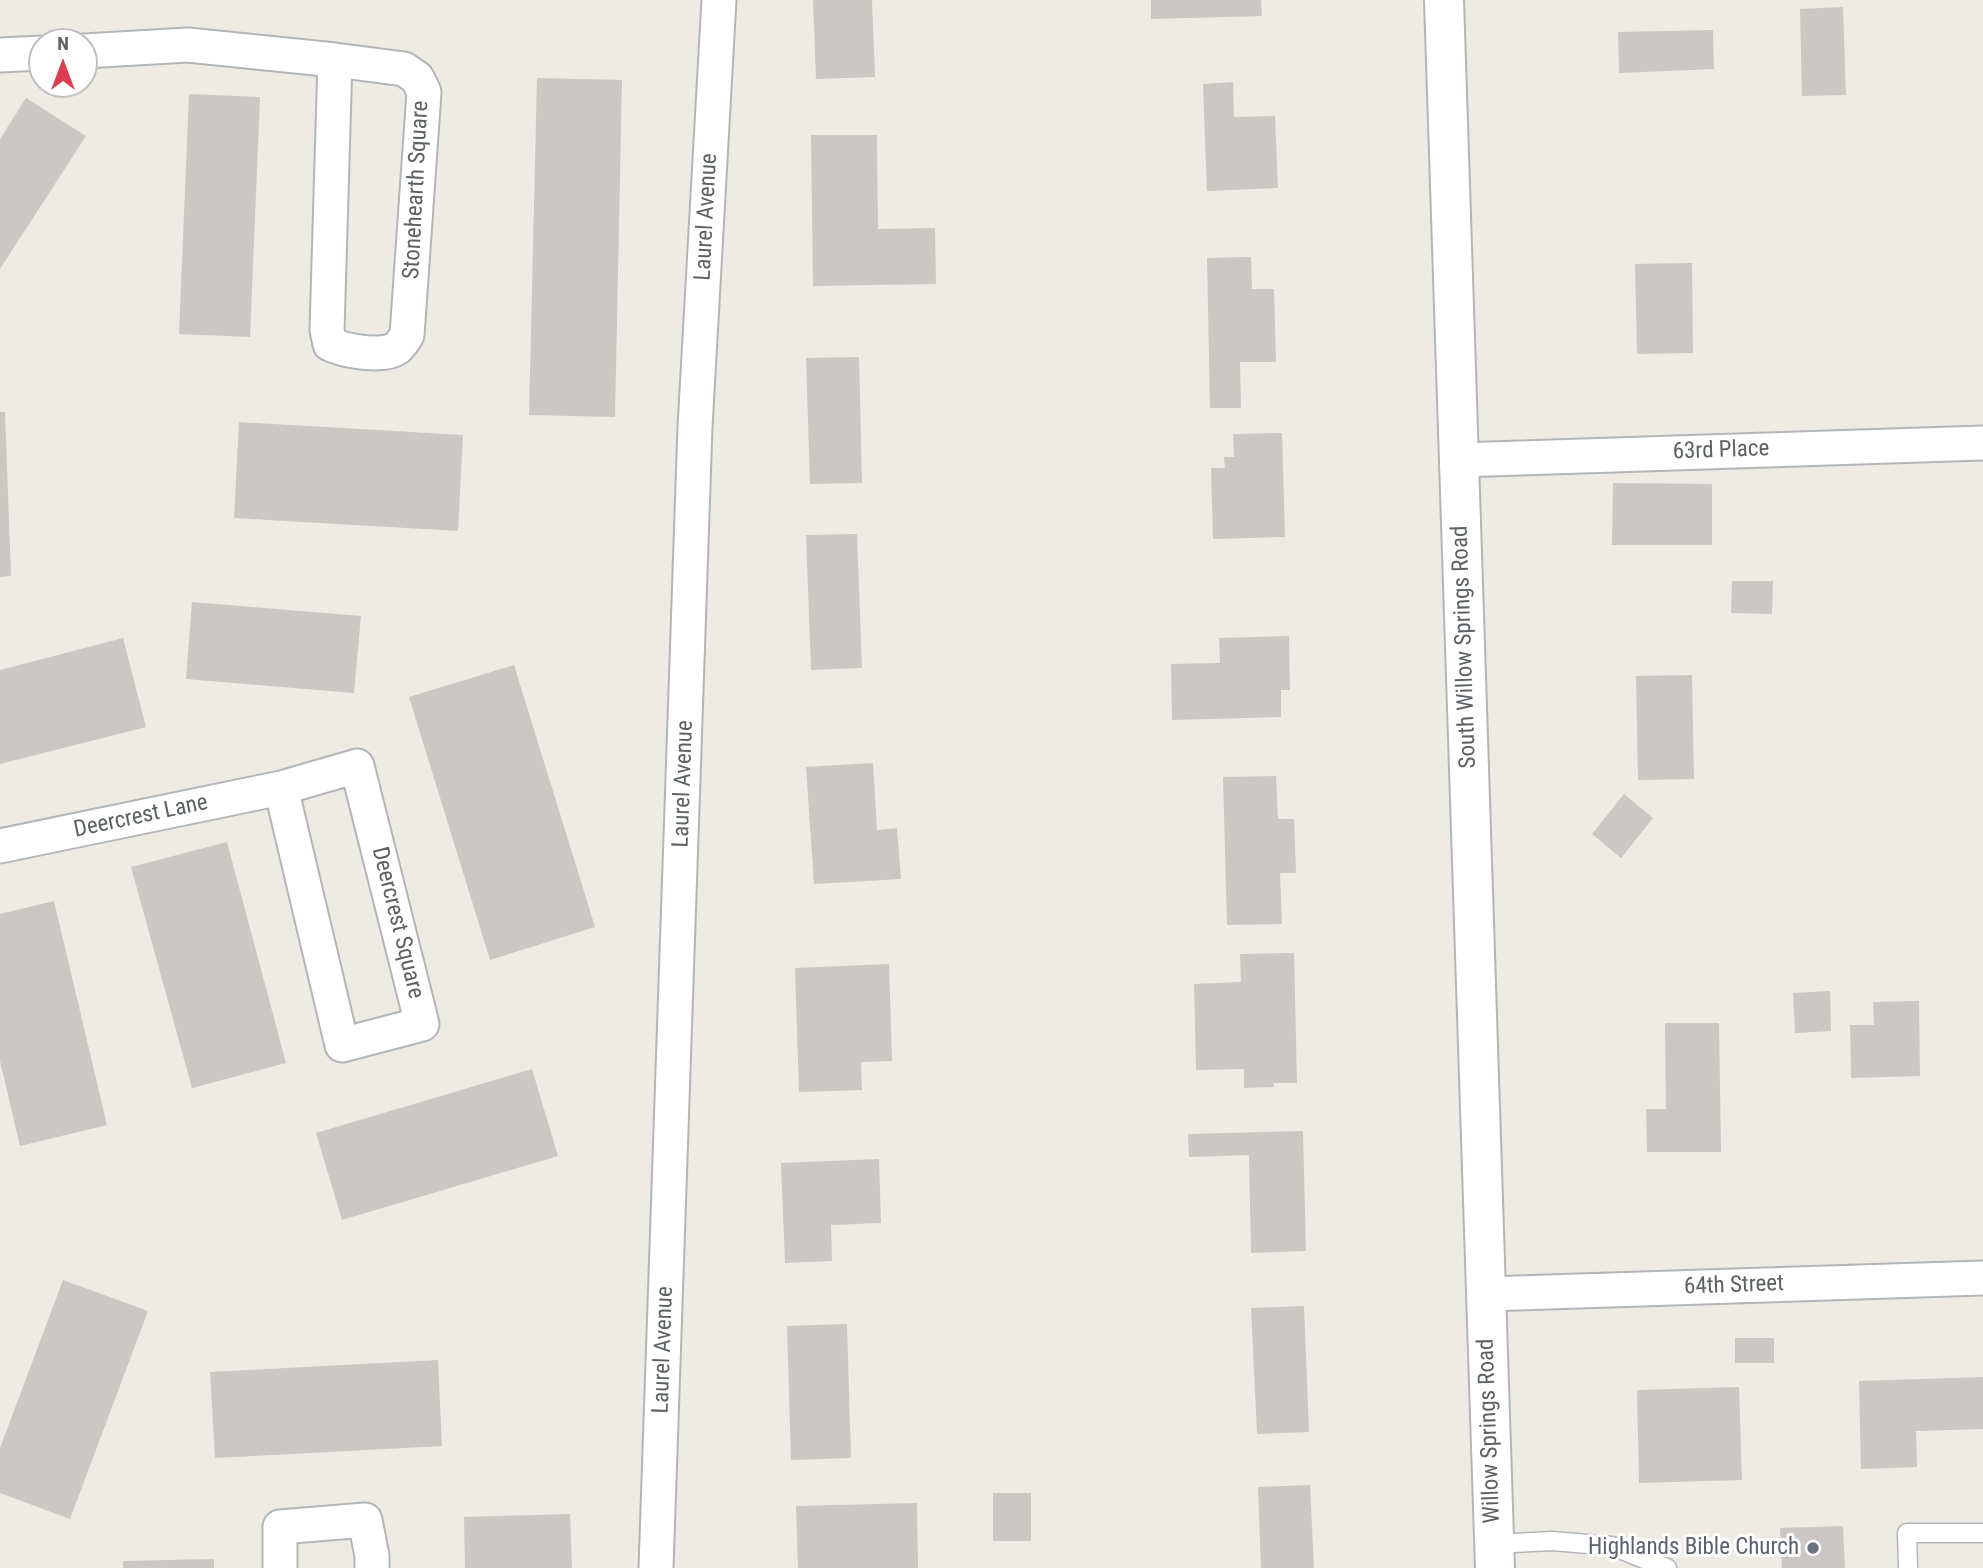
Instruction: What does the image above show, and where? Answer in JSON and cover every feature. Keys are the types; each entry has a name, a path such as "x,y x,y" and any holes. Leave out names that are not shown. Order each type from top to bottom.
{"street":[{"name":"Laurel Avenue","path":"656,1568 695,427 719,0"},
{"name":"South Willow Springs Road","path":"1444,0 1486,1294"},
{"path":"98,50 188,45 335,60"},
{"path":"0,55 28,54"},
{"name":"Stonehearth Square","path":"335,60 404,69 417,78 424,92 407,335 398,348 387,353 342,350 330,344 327,330 335,60"},
{"name":"63rd Place","path":"1459,460 1983,443"},
{"name":"Deercrest Square","path":"357,766 422,1024 342,1045 281,788 357,766"},
{"name":"Deercrest Lane","path":"0,846 281,788"},
{"name":"64th Street","path":"1486,1294 1983,1278"},
{"name":"Willow Springs Road","path":"1486,1294 1494,1556"},
{"path":"280,1568 280,1527 365,1520 372,1568"}],"lane":[{"path":"1908,1568 1907,1533 1983,1533"},
{"path":"1494,1556 1552,1541 1612,1546 1667,1568"}],"building":[{"path":"813,0 872,0 875,77 816,79"},
{"path":"1151,0 1261,0 1262,16 1151,19"},
{"path":"1843,7 1846,95 1802,96 1800,9"},
{"path":"1713,30 1714,69 1619,73 1618,32"},
{"path":"537,78 622,80 615,417 529,415"},
{"path":"1233,82 1234,117 1275,116 1278,188 1207,191 1203,84"},
{"path":"189,94 260,97 250,337 179,334"},
{"path":"26,98 86,136 0,269 0,139"},
{"path":"811,135 877,135 878,229 935,228 936,284 813,286"},
{"path":"1251,257 1252,289 1274,289 1276,362 1240,362 1241,408 1210,408 1207,258"},
{"path":"1692,263 1693,353 1637,354 1635,264"},
{"path":"859,357 862,483 810,484 806,358"},
{"path":"0,412 5,412 11,576 0,577"},
{"path":"239,422 463,435 458,531 234,518"},
{"path":"1282,433 1285,537 1213,539 1211,468 1225,468 1224,457 1234,457 1233,434"},
{"path":"1613,483 1712,484 1712,545 1612,545"},
{"path":"857,534 862,668 811,670 806,535"},
{"path":"1732,581 1773,581 1772,614 1731,613"},
{"path":"192,602 361,616 354,693 186,679"},
{"path":"1289,636 1290,690 1281,690 1281,717 1172,720 1171,664 1220,663 1219,638"},
{"path":"123,638 146,727 0,764 0,670"},
{"path":"514,665 595,927 490,960 409,697"},
{"path":"1692,675 1694,779 1638,780 1636,676"},
{"path":"873,763 877,830 897,828 901,879 814,884 806,767"},
{"path":"1276,776 1278,819 1294,819 1296,873 1280,873 1282,924 1227,925 1223,777"},
{"path":"1624,794 1653,818 1621,858 1592,834"},
{"path":"227,842 286,1063 192,1088 131,867"},
{"path":"54,901 107,1125 20,1146 0,1061 0,914"},
{"path":"1294,953 1297,1083 1273,1083 1274,1087 1244,1088 1244,1069 1196,1070 1194,984 1241,982 1240,954"},
{"path":"889,964 892,1061 861,1062 862,1090 799,1092 795,968"},
{"path":"1830,991 1831,1031 1795,1033 1793,993"},
{"path":"1919,1001 1920,1076 1851,1078 1850,1025 1874,1025 1873,1002"},
{"path":"1665,1023 1719,1023 1721,1152 1647,1152 1646,1109 1666,1109"},
{"path":"532,1069 558,1156 342,1220 316,1133"},
{"path":"1303,1131 1306,1251 1251,1253 1249,1155 1189,1157 1188,1134"},
{"path":"879,1159 881,1223 831,1225 832,1261 785,1263 781,1163"},
{"path":"63,1280 148,1311 70,1519 0,1493 0,1448"},
{"path":"1304,1306 1309,1432 1257,1434 1251,1308"},
{"path":"847,1324 851,1458 791,1460 787,1326"},
{"path":"1735,1338 1774,1338 1774,1363 1735,1363"},
{"path":"438,1360 442,1446 215,1458 210,1372"},
{"path":"1983,1377 1983,1429 1916,1431 1917,1467 1861,1469 1859,1381"},
{"path":"1739,1387 1742,1480 1639,1483 1637,1390"},
{"path":"1310,1485 1314,1568 1261,1568 1258,1487"},
{"path":"993,1493 1031,1493 1031,1541 993,1541"},
{"path":"917,1503 918,1568 798,1568 796,1506"},
{"path":"570,1514 572,1568 465,1568 464,1517"},
{"name":"Highlands Bible Church","path":"1843,1526 1845,1568 1782,1568 1780,1528"},
{"path":"214,1559 214,1568 123,1568 123,1561"}],"place":[{"name":"Highlands Bible Church","path":"1813,1548"}]}
